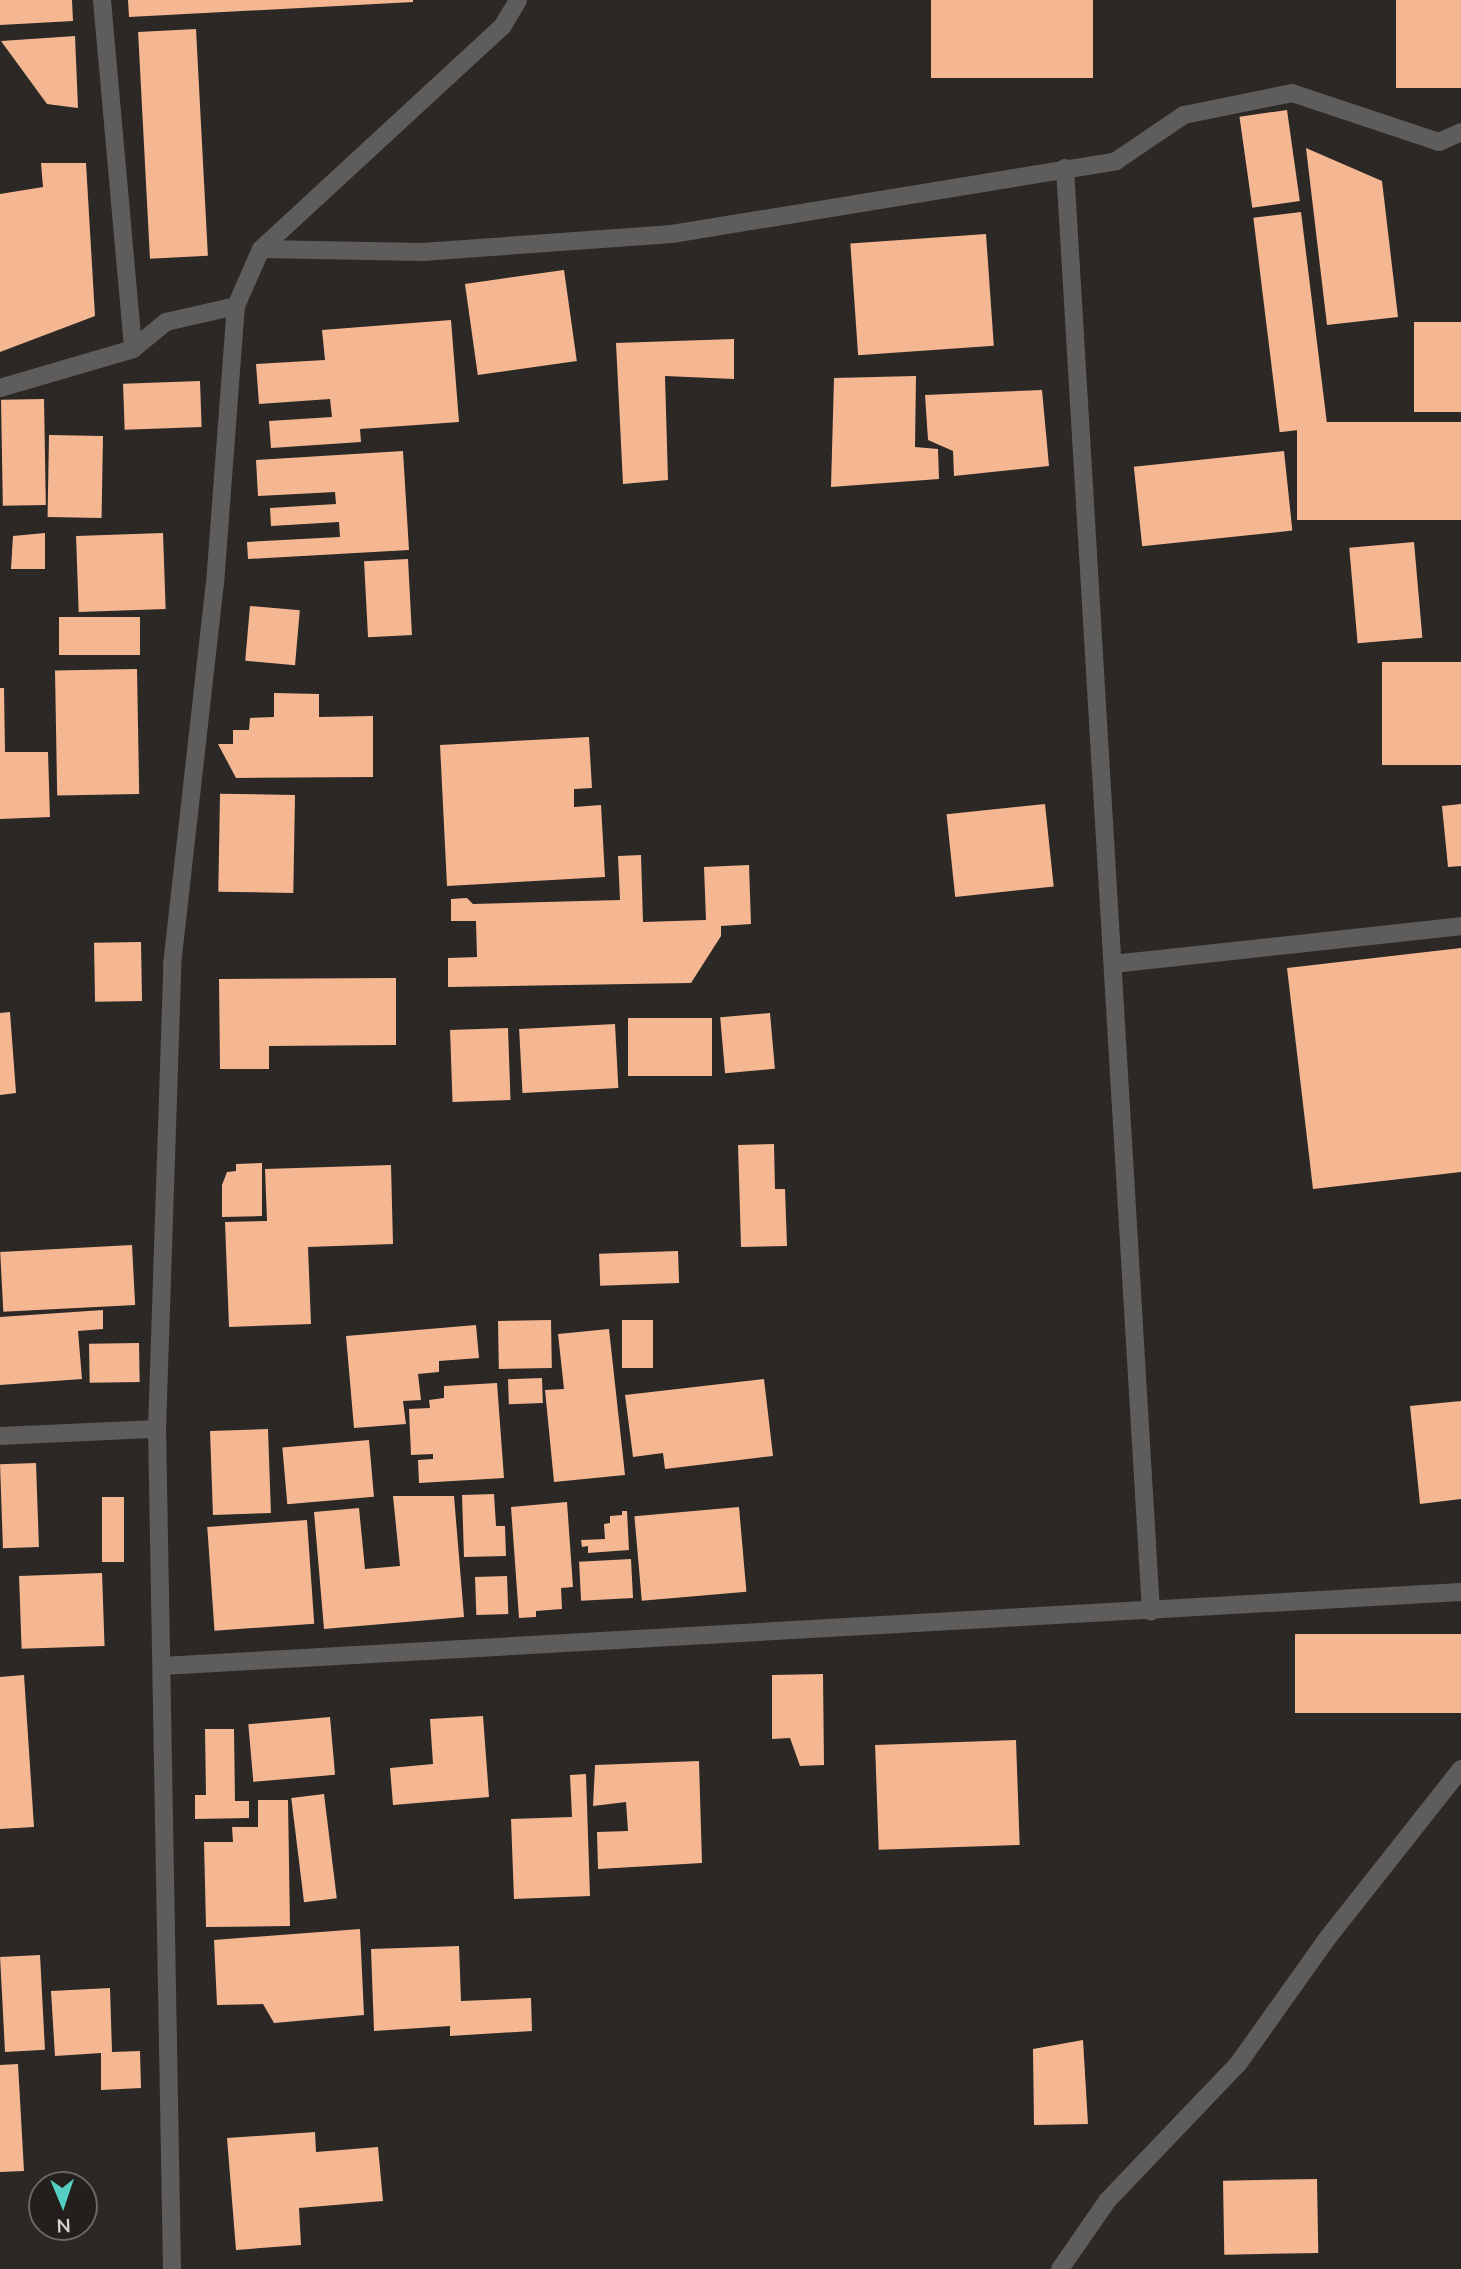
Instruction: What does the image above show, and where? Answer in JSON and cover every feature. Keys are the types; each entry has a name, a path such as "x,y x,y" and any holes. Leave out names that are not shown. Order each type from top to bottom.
{"street":[{"path":"102,0 133,349"},
{"path":"172,2269 157,1429 172,964 215,584 236,306 261,249 502,27 518,0"},
{"path":"261,249 422,252 673,234 1065,167 1116,161 1184,115 1292,93 1439,142 1461,132"},
{"path":"1065,167 1151,1611"},
{"path":"0,388 133,349 166,322 236,306"},
{"path":"1113,964 1461,926"},
{"path":"0,1436 157,1429"},
{"path":"162,1666 1461,1592"},
{"path":"1060,2269 1107,2201 1238,2064 1326,1940 1461,1769"}],"building":[{"path":"0,0 72,0 73,21 0,25"},
{"path":"128,0 413,0 413,2 129,17"},
{"path":"931,0 1093,0 1093,78 931,78"},
{"path":"1396,0 1461,0 1461,88 1396,88"},
{"path":"196,29 208,256 150,259 138,32"},
{"path":"75,36 78,108 47,104 1,41"},
{"path":"1287,110 1300,201 1252,208 1239,117"},
{"path":"1306,148 1382,181 1398,317 1327,325"},
{"path":"41,163 86,163 95,316 0,352 0,194 43,187"},
{"path":"1301,212 1327,426 1280,432 1253,218"},
{"path":"986,234 994,346 858,355 850,243"},
{"path":"564,270 577,361 478,375 465,284"},
{"path":"451,320 459,422 360,429 361,442 271,448 269,421 332,417 330,399 259,404 256,364 325,360 322,330"},
{"path":"1414,322 1461,322 1461,412 1414,412"},
{"path":"734,339 734,379 665,376 668,480 623,484 616,343"},
{"path":"916,376 915,447 938,449 939,479 831,487 834,378"},
{"path":"200,381 202,427 125,430 123,384"},
{"path":"1042,390 1049,466 954,476 953,451 928,440 925,395"},
{"path":"44,399 46,505 3,506 1,400"},
{"path":"1297,422 1461,422 1461,520 1297,520"},
{"path":"49,435 103,436 102,518 48,517"},
{"path":"403,451 409,550 248,559 247,542 340,537 339,522 271,526 270,508 336,504 335,492 258,496 256,460"},
{"path":"1284,451 1292,531 1142,546 1134,467"},
{"path":"45,533 45,569 11,569 13,536"},
{"path":"163,533 166,609 79,612 76,536"},
{"path":"1414,542 1422,638 1358,643 1349,548"},
{"path":"408,559 412,635 368,637 364,561"},
{"path":"250,606 300,610 295,665 245,661"},
{"path":"59,617 140,617 140,655 59,655"},
{"path":"1382,662 1461,662 1461,765 1382,765"},
{"path":"137,669 139,794 57,795 55,670"},
{"path":"0,688 4,688 5,752 48,752 50,817 0,819"},
{"path":"274,693 319,694 319,717 373,716 373,777 236,778 218,744 233,744 233,730 249,730 250,718 274,717"},
{"path":"589,737 592,788 574,789 574,807 601,805 605,877 447,886 440,745"},
{"path":"220,794 295,795 293,893 218,892"},
{"path":"1045,804 1054,887 955,897 947,814"},
{"path":"1461,804 1461,866 1448,867 1442,806"},
{"path":"641,855 643,922 706,920 704,867 749,865 751,924 721,926 721,936 691,983 448,987 448,958 477,957 476,921 451,921 451,899 467,898 473,904 620,900 618,856"},
{"path":"141,942 142,1001 95,1002 94,943"},
{"path":"1461,948 1461,1172 1313,1189 1287,968"},
{"path":"396,978 396,1045 269,1046 269,1069 220,1069 219,979"},
{"path":"10,1012 16,1093 0,1095 0,1013"},
{"path":"770,1013 775,1069 725,1073 720,1017"},
{"path":"628,1018 712,1018 712,1076 628,1076"},
{"path":"615,1024 618,1088 522,1093 519,1029"},
{"path":"508,1028 511,1100 453,1102 450,1030"},
{"path":"774,1144 775,1189 785,1189 787,1246 741,1247 738,1145"},
{"path":"262,1163 262,1216 222,1217 222,1185 227,1172 236,1171 236,1164"},
{"path":"391,1165 393,1244 308,1247 311,1324 229,1327 225,1222 267,1221 265,1169"},
{"path":"132,1245 135,1305 3,1312 0,1252"},
{"path":"678,1251 679,1283 600,1286 599,1254"},
{"path":"103,1310 103,1329 78,1331 82,1379 0,1385 0,1317"},
{"path":"551,1320 552,1368 499,1369 498,1321"},
{"path":"622,1320 653,1320 653,1368 622,1368"},
{"path":"476,1325 479,1358 439,1361 439,1372 418,1374 421,1400 403,1401 406,1424 354,1428 346,1336"},
{"path":"609,1329 625,1475 554,1482 545,1390 564,1389 558,1334"},
{"path":"139,1343 140,1382 90,1383 89,1344"},
{"path":"542,1378 543,1403 509,1404 508,1379"},
{"path":"764,1379 773,1456 665,1469 663,1453 633,1457 625,1395"},
{"path":"497,1383 504,1478 419,1483 418,1460 433,1459 433,1454 411,1455 409,1409 430,1408 429,1400 444,1398 444,1386"},
{"path":"1461,1401 1461,1499 1420,1504 1410,1406"},
{"path":"268,1429 271,1513 213,1515 210,1431"},
{"path":"369,1440 374,1497 287,1504 282,1448"},
{"path":"36,1463 39,1547 3,1548 0,1464"},
{"path":"494,1494 496,1526 505,1526 506,1556 464,1557 462,1495"},
{"path":"393,1496 454,1496 464,1617 324,1629 314,1512 359,1508 365,1569 400,1566"},
{"path":"102,1497 124,1497 124,1562 102,1562"},
{"path":"567,1502 573,1587 561,1588 562,1609 536,1611 536,1617 519,1618 511,1507"},
{"path":"739,1507 746,1592 642,1601 634,1516"},
{"path":"622,1511 627,1511 629,1550 588,1553 588,1546 582,1547 581,1540 605,1539 604,1524 610,1523 610,1516 622,1515"},
{"path":"307,1520 314,1624 214,1631 207,1527"},
{"path":"631,1559 633,1598 581,1601 579,1562"},
{"path":"102,1573 105,1646 22,1649 19,1576"},
{"path":"507,1576 508,1614 476,1615 475,1577"},
{"path":"1295,1634 1461,1634 1461,1713 1295,1713"},
{"path":"823,1674 824,1765 800,1766 790,1738 772,1739 772,1675"},
{"path":"24,1675 34,1827 0,1829 0,1677"},
{"path":"483,1716 489,1797 393,1805 390,1768 433,1764 430,1719"},
{"path":"330,1717 335,1775 253,1782 248,1724"},
{"path":"205,1729 234,1729 235,1801 249,1801 249,1818 195,1819 195,1795 206,1795"},
{"path":"1016,1740 1020,1845 879,1850 875,1745"},
{"path":"699,1761 702,1863 598,1869 597,1832 628,1831 626,1802 593,1806 595,1765"},
{"path":"586,1774 590,1896 514,1899 511,1819 572,1817 570,1775"},
{"path":"324,1794 337,1898 304,1902 291,1798"},
{"path":"258,1800 288,1800 290,1926 206,1927 204,1842 233,1842 232,1827 258,1827"},
{"path":"360,1929 364,2015 274,2023 263,2004 217,2005 214,1940"},
{"path":"459,1946 461,2001 531,1998 532,2031 450,2036 450,2026 374,2031 371,1949"},
{"path":"40,1955 45,2050 5,2052 0,1957"},
{"path":"110,1988 112,2052 140,2051 141,2088 101,2090 101,2053 55,2056 51,1991"},
{"path":"1083,2040 1088,2124 1034,2125 1033,2049"},
{"path":"18,2064 24,2171 0,2172 0,2065"},
{"path":"315,2132 316,2152 378,2147 383,2201 299,2208 301,2245 236,2250 227,2138"},
{"path":"1317,2179 1318,2253 1224,2255 1223,2181"}]}
